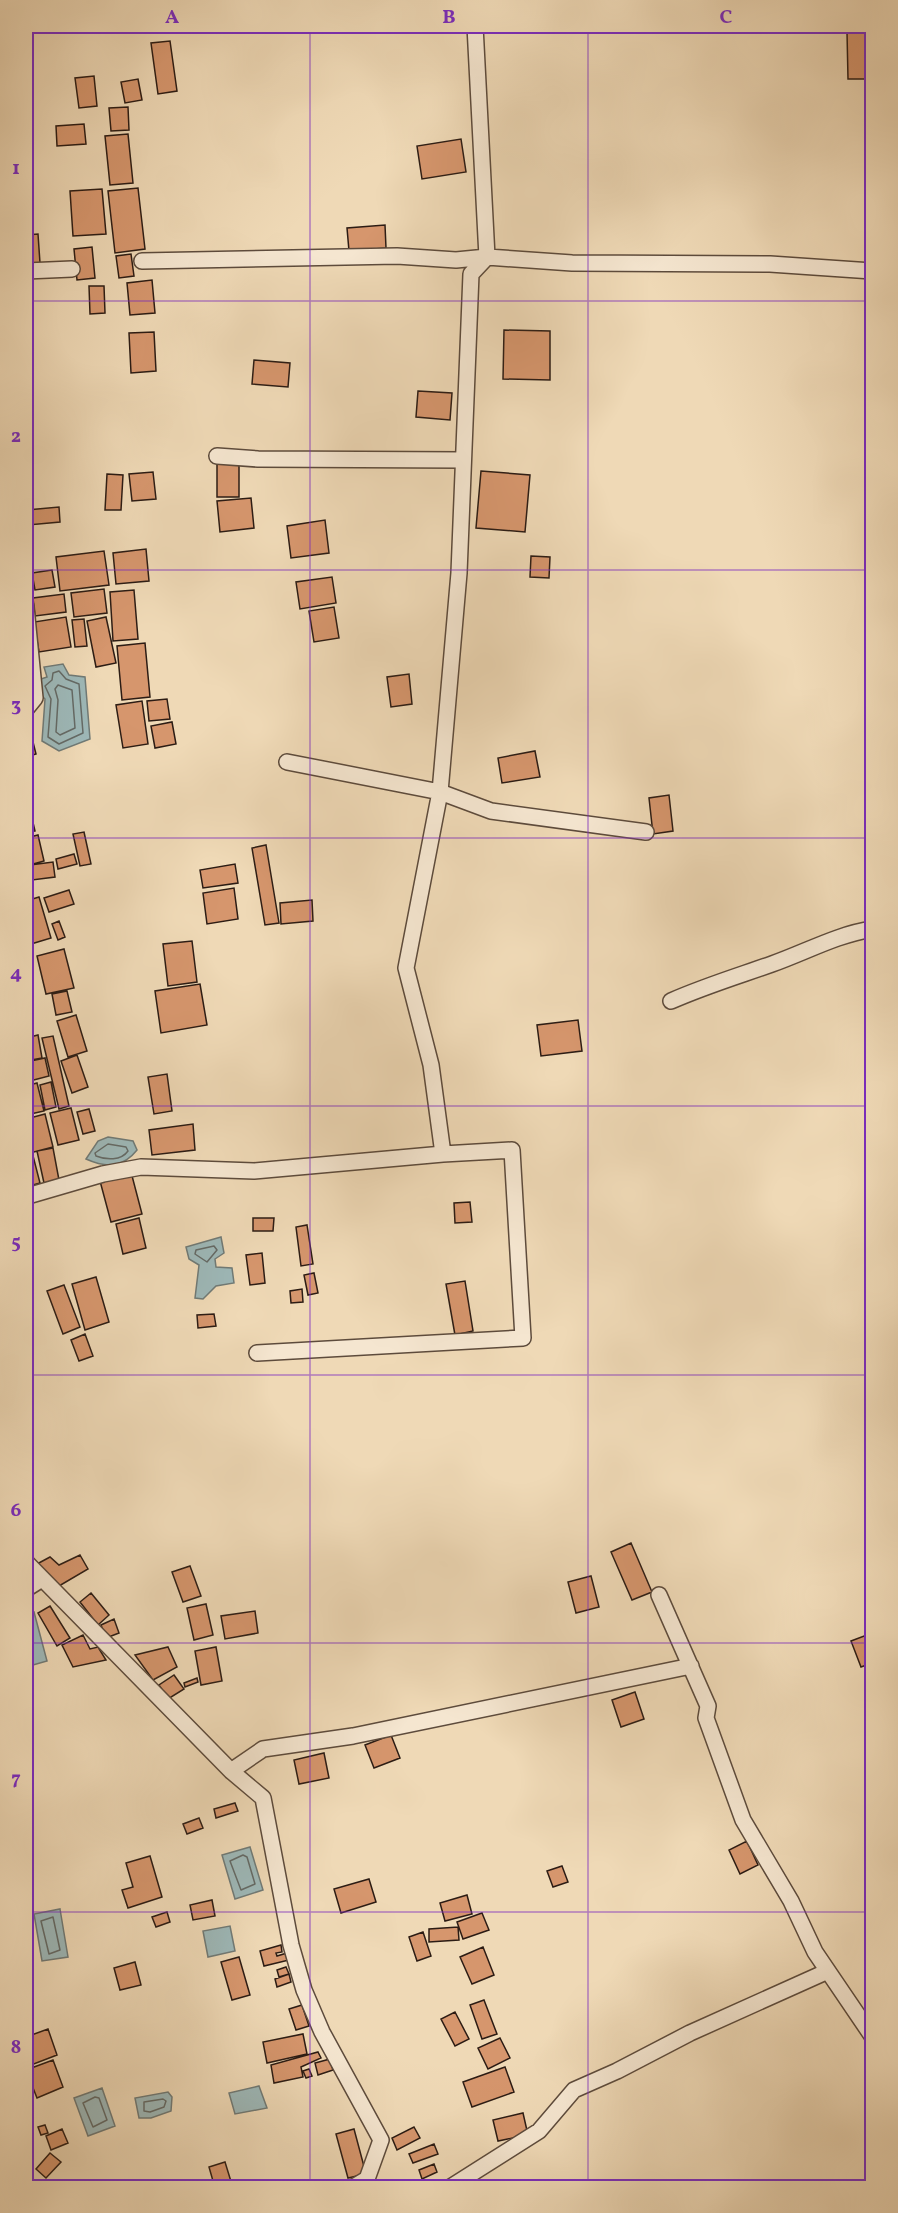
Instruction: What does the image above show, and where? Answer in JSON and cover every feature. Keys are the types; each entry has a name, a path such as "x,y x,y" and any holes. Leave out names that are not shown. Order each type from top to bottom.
{"street":[{"path":"442,1154 431,1065 406,968 440,792 459,573 471,274 488,257 475,26"},
{"path":"142,261 397,256 456,260 488,257 572,263 770,264 873,271"},
{"path":"26,271 72,269"},
{"path":"217,456 258,459 462,460"},
{"path":"26,607 35,699 26,709"},
{"path":"287,762 440,792 492,811 646,832"},
{"path":"672,1000 713,982 773,964 830,939 873,929"},
{"path":"26,1191 31,1195 103,1174 141,1167 254,1171 512,1150 523,1338 257,1353"},
{"path":"26,1562 231,1771 262,1798 291,1945 304,1990 322,2032 381,2140 368,2183 352,2187"},
{"path":"26,1589 42,1579"},
{"path":"659,1595 708,1706 706,1718 743,1820 791,1901 815,1952 873,2036"},
{"path":"231,1771 263,1749 353,1736 691,1666"},
{"path":"449,2187 539,2131 574,2090 617,2071 690,2033 828,1971"}],"water":[{"path":"63,664 69,675 85,677 90,739 59,751 42,741 45,699 41,695 38,680 47,677 44,667"},
{"path":"108,1137 133,1141 137,1150 126,1160 114,1165 100,1164 86,1159 98,1141"},
{"path":"221,1237 224,1253 215,1259 216,1267 232,1268 234,1283 216,1286 203,1299 195,1298 199,1265 189,1259 186,1247"},
{"path":"34,1612 47,1661 26,1667 26,1614"},
{"path":"250,1847 263,1890 235,1899 222,1855"},
{"path":"60,1909 68,1957 42,1961 34,1914"},
{"path":"230,1926 235,1951 208,1957 203,1931"},
{"path":"259,2086 267,2108 235,2114 229,2093"},
{"path":"102,2088 115,2126 88,2136 74,2098"},
{"path":"168,2092 172,2097 171,2111 151,2118 139,2118 135,2098"}],"building":[{"path":"847,32 870,32 870,79 848,79"},
{"path":"170,41 177,91 158,94 151,43"},
{"path":"94,76 97,106 79,108 75,78"},
{"path":"138,79 142,100 125,103 121,82"},
{"path":"128,107 129,130 111,131 109,108"},
{"path":"84,124 86,144 57,146 56,126"},
{"path":"128,134 133,183 110,185 105,136"},
{"path":"461,139 466,172 422,179 417,146"},
{"path":"138,188 145,249 115,253 108,191"},
{"path":"102,189 106,234 73,236 70,191"},
{"path":"385,225 386,248 349,251 347,228"},
{"path":"38,234 40,263 26,265 26,235"},
{"path":"92,247 95,278 77,280 74,249"},
{"path":"131,254 134,276 119,278 116,256"},
{"path":"152,280 155,313 130,315 127,283"},
{"path":"89,286 104,286 105,313 90,314"},
{"path":"504,330 550,331 550,380 503,379"},
{"path":"154,332 156,371 131,373 129,333"},
{"path":"254,360 290,363 288,387 252,384"},
{"path":"418,391 452,393 450,420 416,417"},
{"path":"217,463 239,463 239,497 217,497"},
{"path":"481,471 530,475 525,532 476,528"},
{"path":"153,472 156,499 132,501 129,474"},
{"path":"107,474 123,475 121,510 105,510"},
{"path":"251,498 254,528 220,532 217,501"},
{"path":"59,507 60,522 28,525 27,510"},
{"path":"325,520 329,553 291,558 287,526"},
{"path":"146,549 149,581 116,584 113,553"},
{"path":"104,551 109,585 60,591 56,557"},
{"path":"531,556 550,557 549,578 530,577"},
{"path":"52,570 55,587 35,590 32,573"},
{"path":"332,577 336,603 300,609 296,582"},
{"path":"104,589 107,613 74,617 71,593"},
{"path":"134,590 138,639 113,641 110,592"},
{"path":"64,594 66,612 35,616 33,598"},
{"path":"334,607 339,638 314,642 309,611"},
{"path":"66,617 71,647 39,652 34,622"},
{"path":"106,617 116,663 96,667 87,621"},
{"path":"84,619 87,646 75,647 72,620"},
{"path":"145,643 150,697 122,700 117,646"},
{"path":"409,674 412,704 391,707 387,677"},
{"path":"167,699 170,719 149,721 147,701"},
{"path":"142,701 148,744 123,748 116,705"},
{"path":"172,722 176,744 155,748 151,726"},
{"path":"31,734 36,754 26,757 26,736"},
{"path":"535,751 540,777 502,783 498,758"},
{"path":"26,770 30,787 26,788"},
{"path":"26,793 35,831 26,833"},
{"path":"669,795 673,831 653,834 649,798"},
{"path":"84,832 91,864 80,866 73,834"},
{"path":"38,835 44,861 26,866 26,838"},
{"path":"266,845 279,923 265,925 252,848"},
{"path":"74,854 77,864 58,869 56,859"},
{"path":"53,862 55,877 32,880 30,865"},
{"path":"235,864 238,883 203,888 200,870"},
{"path":"234,888 238,919 207,924 203,893"},
{"path":"69,890 74,904 49,912 44,898"},
{"path":"39,897 51,938 31,944 26,927 26,901"},
{"path":"312,900 313,921 281,924 280,903"},
{"path":"59,921 65,937 58,940 52,924"},
{"path":"192,941 197,982 168,986 163,944"},
{"path":"64,949 74,988 46,994 37,956"},
{"path":"200,984 207,1025 161,1033 155,991"},
{"path":"67,991 72,1012 56,1015 52,994"},
{"path":"76,1015 87,1051 68,1057 57,1021"},
{"path":"578,1020 582,1051 541,1056 537,1025"},
{"path":"38,1035 42,1058 26,1061 26,1038"},
{"path":"53,1036 69,1106 59,1109 42,1038"},
{"path":"77,1055 88,1087 72,1093 61,1061"},
{"path":"45,1058 49,1076 26,1082 26,1062"},
{"path":"167,1074 172,1111 154,1114 148,1077"},
{"path":"51,1082 56,1107 45,1110 40,1085"},
{"path":"37,1083 44,1111 26,1115 26,1086"},
{"path":"71,1108 79,1140 58,1145 50,1113"},
{"path":"89,1109 95,1131 83,1134 77,1112"},
{"path":"45,1114 53,1147 26,1154 26,1119"},
{"path":"193,1124 195,1150 152,1155 149,1130"},
{"path":"53,1148 59,1180 44,1183 37,1151"},
{"path":"32,1152 40,1183 26,1187 26,1154"},
{"path":"131,1172 142,1214 111,1222 100,1181"},
{"path":"470,1202 472,1222 455,1223 454,1203"},
{"path":"139,1218 146,1248 123,1254 116,1224"},
{"path":"253,1218 274,1218 273,1231 253,1231"},
{"path":"307,1225 313,1264 301,1266 296,1227"},
{"path":"262,1253 265,1283 250,1285 246,1255"},
{"path":"314,1273 318,1293 308,1295 304,1275"},
{"path":"96,1277 109,1322 85,1330 72,1284"},
{"path":"465,1281 473,1331 455,1335 446,1284"},
{"path":"64,1285 80,1327 63,1334 47,1291"},
{"path":"302,1289 303,1302 291,1303 290,1291"},
{"path":"214,1314 216,1326 198,1328 197,1315"},
{"path":"85,1334 93,1356 79,1361 71,1340"},
{"path":"631,1543 652,1592 632,1600 611,1552"},
{"path":"80,1555 88,1569 59,1586 37,1564 50,1557 59,1565"},
{"path":"190,1566 201,1596 183,1602 172,1572"},
{"path":"591,1576 599,1607 576,1613 568,1582"},
{"path":"91,1593 109,1615 98,1625 80,1602"},
{"path":"206,1604 213,1635 194,1640 187,1608"},
{"path":"50,1606 70,1638 57,1646 38,1613"},
{"path":"255,1611 258,1633 225,1639 221,1616"},
{"path":"114,1619 119,1633 106,1638 101,1625"},
{"path":"872,1633 872,1663 861,1667 851,1641"},
{"path":"83,1635 90,1649 98,1647 106,1660 73,1667 62,1645"},
{"path":"168,1647 177,1667 153,1680 135,1655"},
{"path":"216,1647 222,1681 201,1685 195,1651"},
{"path":"174,1675 184,1689 168,1699 159,1685"},
{"path":"197,1678 198,1682 185,1687 184,1683"},
{"path":"635,1692 644,1719 621,1727 612,1700"},
{"path":"391,1735 400,1758 374,1768 365,1745"},
{"path":"324,1753 329,1778 299,1784 294,1760"},
{"path":"235,1803 238,1811 216,1818 214,1809"},
{"path":"199,1818 203,1828 187,1834 183,1824"},
{"path":"747,1841 758,1865 740,1874 729,1850"},
{"path":"150,1856 162,1897 128,1908 122,1890 133,1887 126,1863"},
{"path":"562,1866 568,1882 553,1887 547,1871"},
{"path":"369,1879 376,1902 341,1913 334,1889"},
{"path":"467,1895 472,1914 445,1921 440,1903"},
{"path":"212,1900 215,1916 193,1920 190,1905"},
{"path":"167,1912 170,1922 156,1927 152,1917"},
{"path":"482,1913 489,1930 463,1939 457,1922"},
{"path":"458,1927 459,1940 429,1942 429,1929"},
{"path":"423,1932 431,1956 417,1961 409,1937"},
{"path":"281,1945 282,1952 276,1953 277,1956 287,1953 289,1960 264,1966 260,1951"},
{"path":"483,1947 494,1975 472,1984 460,1957"},
{"path":"239,1957 250,1995 232,2000 221,1962"},
{"path":"135,1962 141,1985 120,1990 114,1968"},
{"path":"286,1967 289,1974 279,1977 277,1970"},
{"path":"289,1974 291,1982 277,1987 275,1979"},
{"path":"484,2000 497,2034 482,2039 470,2005"},
{"path":"302,2005 309,2026 296,2030 289,2009"},
{"path":"455,2012 469,2039 455,2046 441,2019"},
{"path":"48,2029 57,2055 26,2067 26,2037"},
{"path":"303,2034 307,2054 267,2063 263,2042"},
{"path":"500,2038 510,2058 488,2069 478,2048"},
{"path":"318,2052 321,2058 301,2067 303,2077 274,2083 271,2065"},
{"path":"330,2059 333,2070 318,2075 315,2063"},
{"path":"53,2060 63,2087 37,2098 26,2070"},
{"path":"505,2067 514,2092 472,2107 463,2082"},
{"path":"309,2069 312,2076 306,2078 303,2071"},
{"path":"523,2113 528,2135 498,2141 493,2120"},
{"path":"45,2125 48,2133 41,2135 38,2127"},
{"path":"414,2127 420,2138 397,2150 392,2138"},
{"path":"62,2129 68,2143 51,2150 46,2136"},
{"path":"354,2129 366,2174 348,2178 336,2134"},
{"path":"434,2144 438,2154 413,2163 409,2154"},
{"path":"50,2153 61,2162 46,2178 36,2169"},
{"path":"225,2162 233,2188 215,2188 209,2167"},
{"path":"434,2164 437,2172 422,2179 419,2170"}]}
